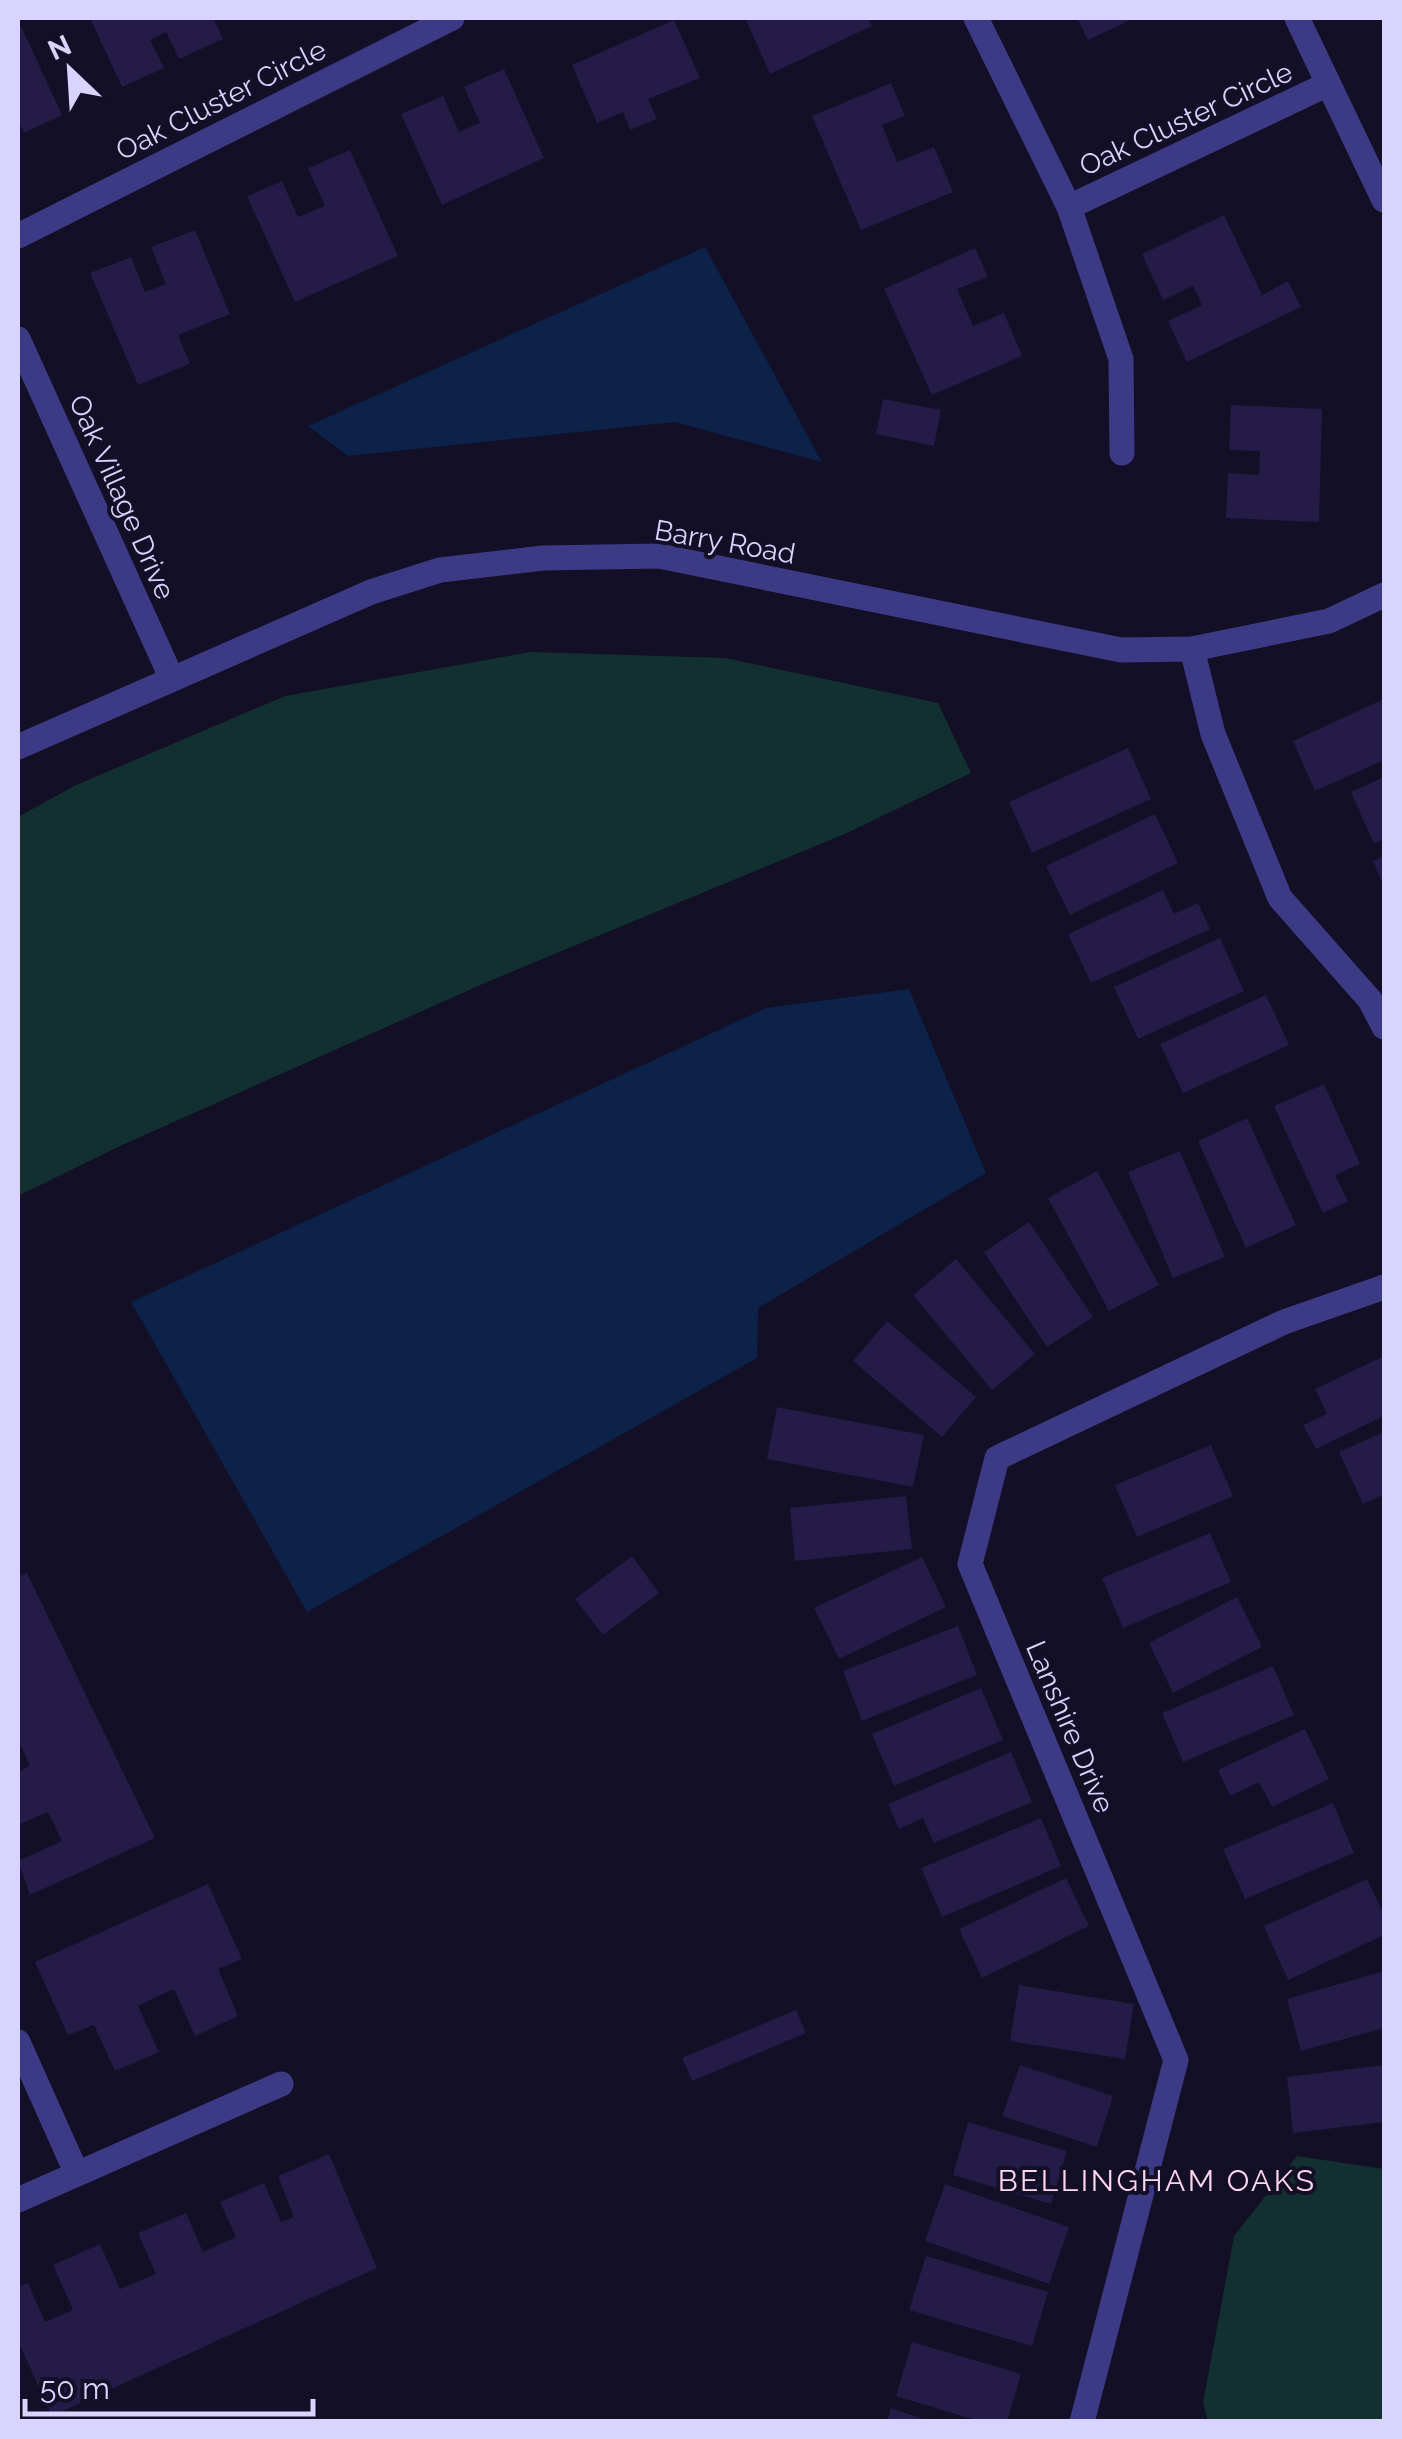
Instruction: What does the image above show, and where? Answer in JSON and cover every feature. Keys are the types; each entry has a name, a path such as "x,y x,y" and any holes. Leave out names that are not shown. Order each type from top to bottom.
{"street":[{"name":"Oak Cluster Circle","path":"18,236 452,18"},
{"name":"Oak Cluster Circle","path":"976,18 1069,207 1121,359 1122,453"},
{"path":"1296,18 1384,200"},
{"name":"Oak Cluster Circle","path":"1069,207 1328,84"},
{"name":"Oak Village Drive","path":"18,340 172,678"},
{"name":"Barry Road","path":"18,748 371,592 440,570 543,558 659,556 1122,650 1192,650 1329,621 1384,595"},
{"path":"1192,650 1213,734 1280,898 1370,1000 1384,1027"},
{"name":"Lanshire Drive","path":"1082,2422 1176,2060 970,1564 997,1458 1284,1322 1384,1287"},
{"path":"18,2042 77,2174"},
{"path":"18,2200 280,2084"}],"green space":[{"path":"531,652 725,658 938,703 971,773 847,833 487,982 120,1146 18,1196 18,817 74,786 285,696"},
{"path":"1297,2156 1384,2169 1384,2421 1208,2421 1203,2403 1234,2236"}],"water":[{"path":"705,247 822,462 675,422 348,456 308,426"},
{"path":"909,989 986,1173 758,1308 757,1358 307,1612 131,1302 766,1008"}],"building":[{"path":"90,18 213,18 223,39 179,59 166,32 150,40 164,68 122,87"},
{"path":"868,18 872,26 770,74 746,20"},
{"path":"1077,18 1135,18 1088,40"},
{"path":"674,20 700,78 648,99 657,119 630,130 623,112 597,123 572,65"},
{"path":"21,26 62,115 24,133 18,120"},
{"path":"504,69 544,158 442,205 401,114 443,96 459,132 480,123 464,87"},
{"path":"891,83 905,116 882,125 897,162 934,147 953,192 861,230 812,116"},
{"path":"350,150 398,256 295,302 247,196 282,181 298,217 325,206 308,168"},
{"path":"1224,215 1262,295 1288,281 1301,307 1187,362 1168,321 1202,305 1193,286 1163,300 1142,254"},
{"path":"195,230 230,314 178,335 190,364 138,385 90,273 131,257 145,292 166,284 151,247"},
{"path":"975,248 988,277 957,289 973,326 1004,313 1022,356 932,395 884,289"},
{"path":"883,399 941,410 934,446 876,434"},
{"path":"1231,405 1322,409 1319,522 1226,518 1228,473 1259,475 1260,451 1229,450"},
{"path":"1384,699 1384,760 1315,791 1293,741"},
{"path":"1128,748 1151,799 1032,853 1009,802"},
{"path":"1384,777 1384,839 1374,844 1351,792"},
{"path":"1155,814 1178,863 1070,915 1046,866"},
{"path":"1384,856 1384,887 1373,861"},
{"path":"1163,890 1174,914 1198,903 1210,929 1091,983 1068,934"},
{"path":"1220,938 1244,991 1138,1039 1114,987"},
{"path":"1266,995 1289,1045 1183,1093 1160,1044"},
{"path":"1324,1084 1360,1164 1335,1175 1348,1201 1323,1213 1274,1106"},
{"path":"1247,1118 1296,1225 1246,1248 1198,1141"},
{"path":"1180,1151 1225,1257 1173,1278 1128,1172"},
{"path":"1097,1171 1159,1285 1109,1311 1048,1198"},
{"path":"1029,1222 1093,1317 1047,1347 984,1252"},
{"path":"956,1259 1035,1354 992,1390 913,1295"},
{"path":"887,1321 976,1397 942,1437 853,1361"},
{"path":"1384,1356 1384,1416 1316,1449 1303,1425 1327,1414 1315,1389"},
{"path":"777,1407 924,1435 913,1487 767,1459"},
{"path":"1384,1432 1384,1494 1363,1504 1339,1452"},
{"path":"1211,1445 1233,1496 1137,1537 1115,1485"},
{"path":"906,1496 912,1549 795,1561 790,1508"},
{"path":"1210,1533 1231,1582 1123,1628 1102,1578"},
{"path":"632,1556 659,1593 603,1635 575,1599"},
{"path":"922,1557 946,1607 839,1659 814,1608"},
{"path":"27,1573 155,1838 30,1895 18,1861 62,1841 48,1812 18,1825 18,1772 30,1766 18,1739 18,1577"},
{"path":"1237,1597 1262,1647 1173,1693 1149,1643"},
{"path":"958,1626 977,1675 862,1721 843,1671"},
{"path":"1273,1666 1294,1715 1183,1762 1162,1713"},
{"path":"981,1688 1003,1740 894,1786 872,1734"},
{"path":"1305,1729 1329,1779 1272,1807 1259,1782 1230,1796 1218,1770"},
{"path":"1011,1752 1032,1802 934,1843 923,1818 899,1829 888,1804"},
{"path":"1333,1803 1354,1853 1245,1899 1223,1849"},
{"path":"1041,1818 1061,1866 942,1917 921,1868"},
{"path":"1066,1878 1089,1926 982,1978 959,1929"},
{"path":"1367,1879 1384,1915 1384,1935 1288,1980 1264,1926"},
{"path":"208,1884 242,1959 218,1969 238,2016 195,2036 174,1989 138,2006 159,2052 115,2071 94,2025 68,2035 35,1962"},
{"path":"1384,1971 1384,2028 1301,2051 1287,1999"},
{"path":"1019,1985 1134,2004 1125,2059 1010,2041"},
{"path":"796,2010 806,2033 692,2081 682,2058"},
{"path":"1020,2065 1113,2096 1097,2147 1002,2116"},
{"path":"1384,2065 1384,2122 1293,2133 1287,2077"},
{"path":"968,2122 1067,2151 1051,2204 953,2175"},
{"path":"329,2154 377,2268 52,2416 18,2341 18,2287 28,2283 45,2322 73,2310 53,2265 100,2244 120,2289 156,2274 138,2233 186,2213 203,2252 236,2237 220,2202 264,2183 281,2222 294,2217 278,2176"},
{"path":"945,2184 1069,2227 1049,2284 925,2241"},
{"path":"926,2256 1048,2292 1032,2346 909,2310"},
{"path":"912,2342 1021,2374 1007,2422 982,2422 896,2396"},
{"path":"891,2408 929,2421 929,2422 887,2422"}],"district":[{"name":"BELLINGHAM OAKS","path":"1157,2180"}]}
